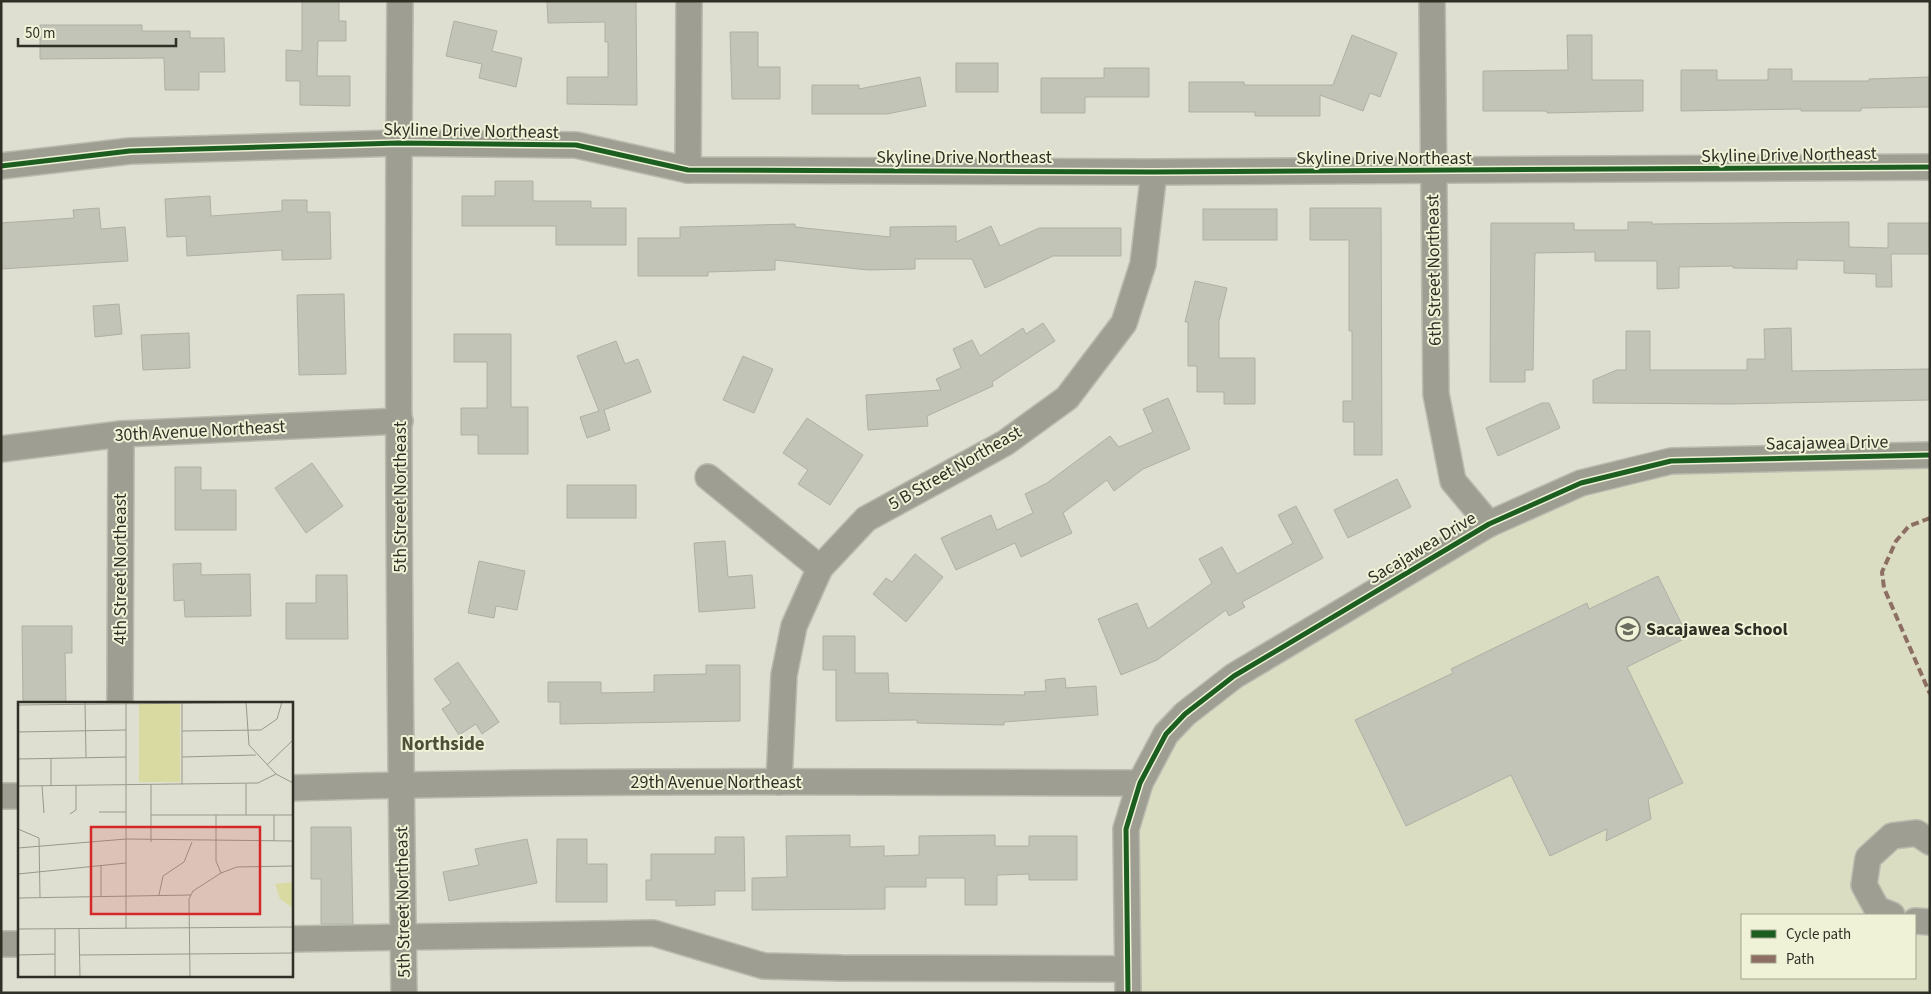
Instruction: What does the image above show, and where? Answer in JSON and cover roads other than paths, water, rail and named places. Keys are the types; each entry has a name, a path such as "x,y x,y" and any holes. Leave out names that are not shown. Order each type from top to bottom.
{"street":[{"name":"5th Street Northeast","path":"400,1 401,784 404,993"},
{"path":"688,170 689,1"},
{"name":"6th Street Northeast","path":"1432,1 1436,394 1453,481 1489,524"},
{"name":"Skyline Drive Northeast","path":"1,166 130,151 399,143 576,146 688,170 1433,172 1930,167"},
{"name":"5 B Street Northeast","path":"779,782 784,675 794,626 820,568 866,519 1005,443 1067,398 1124,323 1143,264 1154,172"},
{"name":"30th Avenue Northeast","path":"1,449 121,434 400,421"},
{"name":"4th Street Northeast","path":"120,702 121,434"},
{"name":"Sacajawea Drive","path":"1140,783 1166,734 1185,714 1234,676 1489,524 1581,483 1671,460 1930,455"},
{"path":"708,477 820,568"},
{"path":"292,939 653,933 764,966 1128,981 1126,829 1140,783"},
{"name":"29th Avenue Northeast","path":"292,788 401,784 1140,783"},
{"path":"1,796 18,796"},
{"path":"1890,914 1877,909 1864,885 1868,858 1892,836 1917,833 1930,842"},
{"path":"1916,921 1930,922"},
{"path":"1,944 18,944"}],"place":[{"name":"Sacajawea School","path":"1628,629"}],"district":[{"name":"Northside","path":"443,744"}]}
